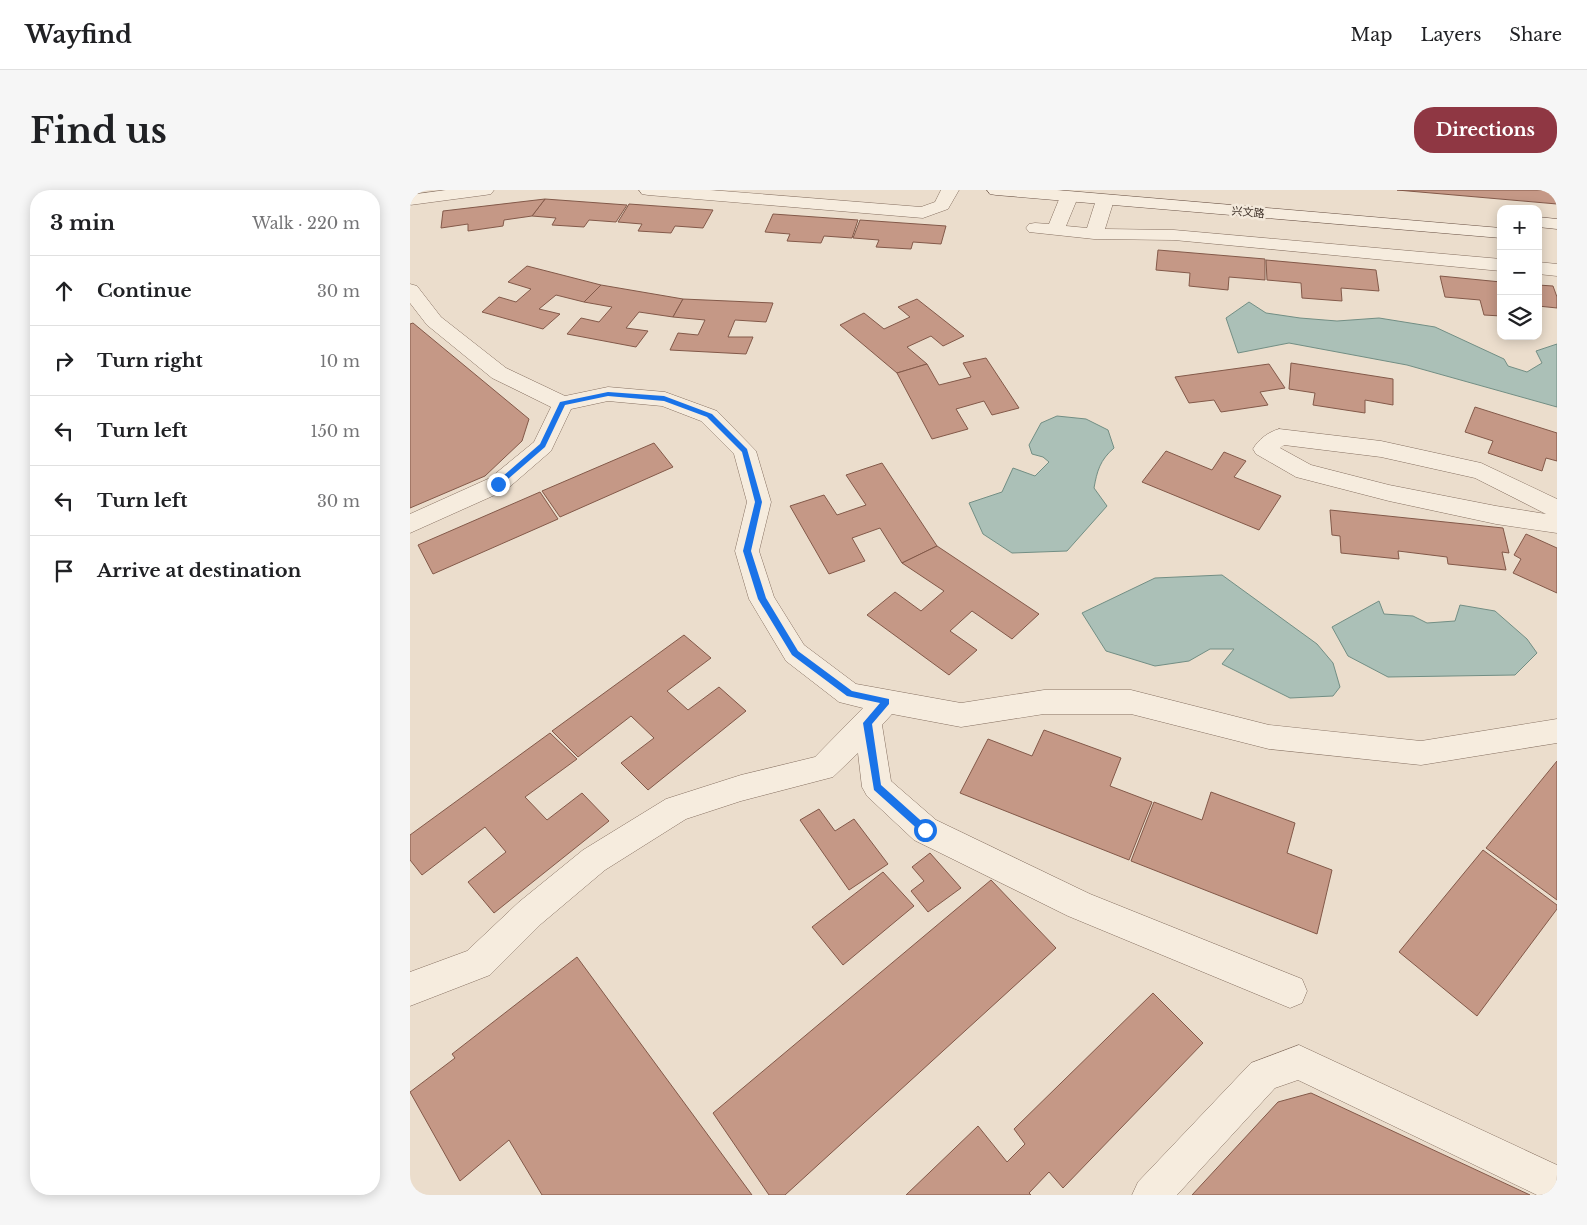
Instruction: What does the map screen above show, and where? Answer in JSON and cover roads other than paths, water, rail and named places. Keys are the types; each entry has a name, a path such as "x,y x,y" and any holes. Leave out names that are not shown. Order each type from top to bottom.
{"street":[{"path":"410,200 484,190"},
{"path":"648,190 923,213 942,205 950,190"},
{"name":"兴文路","path":"996,190 1497,232"},
{"name":"兴文路","path":"1173,190 1497,219"},
{"path":"1055,230 1069,197"},
{"path":"1094,234 1105,200"},
{"path":"1542,222 1557,224"},
{"path":"1035,228 1094,234 1174,235 1497,265"},
{"path":"1542,236 1557,237"},
{"path":"1542,268 1557,270"},
{"path":"410,290 434,321 499,373 563,404 608,394 664,398 709,416 745,451 759,502 747,551 762,599 795,653 877,712 961,715 1044,702 1131,702 1269,737 1421,753 1557,731"},
{"path":"410,524 498,484 543,446 563,404"},
{"path":"1557,509 1481,471 1381,448 1279,437 1264,449 1304,471 1476,511 1557,524"},
{"path":"410,988 478,963 530,913 594,860 677,808 741,788 823,768 877,712"},
{"path":"877,712 877,787 925,830 1079,905 1290,991"},
{"path":"1151,1195 1263,1075 1299,1062 1557,1186"}]}
